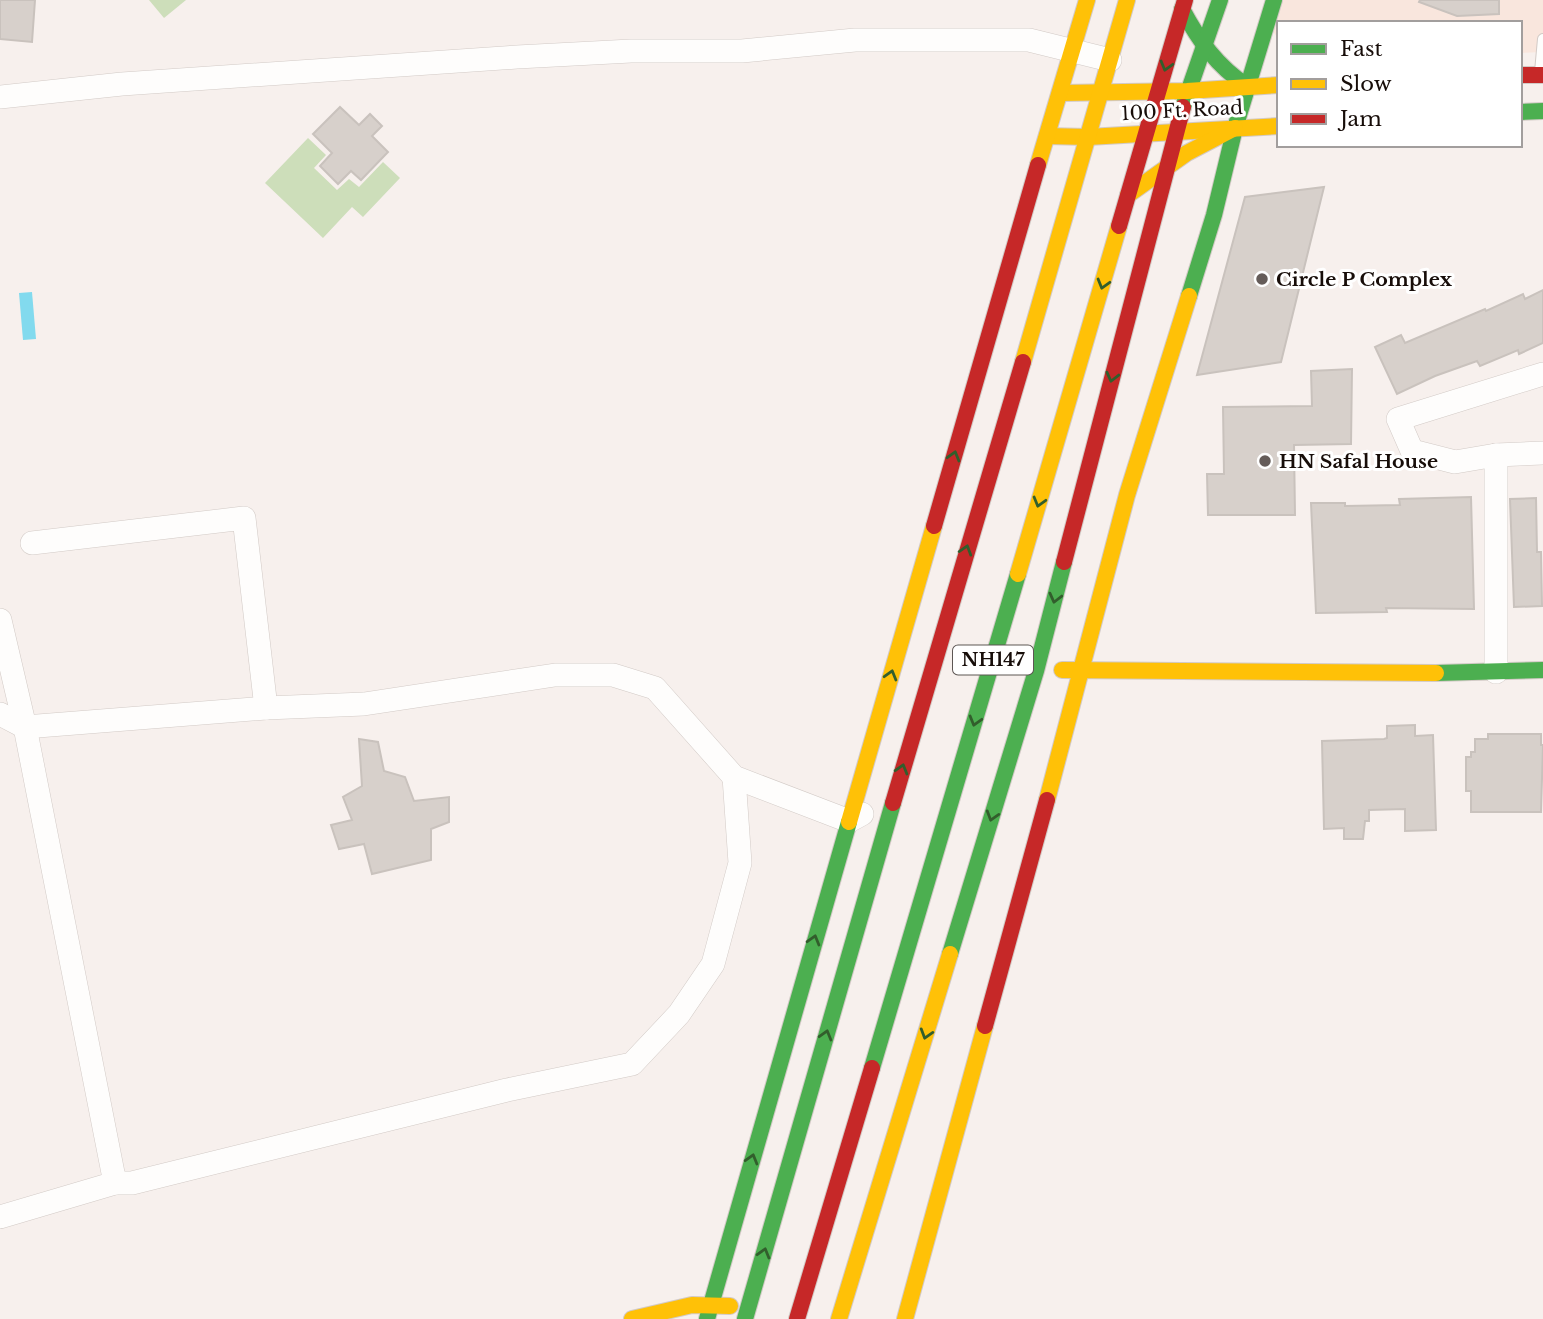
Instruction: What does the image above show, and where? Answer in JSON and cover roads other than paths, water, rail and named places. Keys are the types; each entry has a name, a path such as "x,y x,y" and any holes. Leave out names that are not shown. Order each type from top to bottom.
{"main road":[{"path":"707,1319 849,821 1015,318 1047,136 1087,0"},
{"name":"NH147","path":"751,1316 894,799 1015,318 1088,137 1127,0"},
{"path":"839,1319 1036,671 1176,131 1202,46 1220,0"},
{"path":"905,1319 1083,668 1127,495 1214,215 1235,128 1274,0"},
{"path":"1184,4 1202,46 1226,73 1247,86"},
{"name":"NH147","path":"797,1319 946,823 1184,4"},
{"path":"1522,75 1542,75"},
{"name":"100 Ft. Road","path":"1061,93 1187,91 1277,85"},
{"path":"1522,112 1543,111"},
{"name":"100 Ft. Road","path":"1047,136 1088,137 1277,126"},
{"path":"1128,195 1187,153 1235,128"},
{"path":"1036,671 1083,668 1411,674 1543,670"},
{"path":"632,1319 691,1303 712,1303 751,1316"}],"street":[{"path":"0,97 122,84 517,57 631,51 742,51 855,40 1029,40 1110,60"},
{"path":"1543,374 1398,419 1412,451 1455,462 1496,455 1543,453"},
{"path":"1496,455 1496,672"},
{"path":"32,543 244,518 266,708"},
{"path":"0,620 25,727 115,1183"},
{"path":"0,714 25,727 266,708 364,704 555,675 613,675 655,688 734,777 849,821 894,799"},
{"path":"0,1217 115,1183 132,1183 507,1090 632,1065 679,1014 713,964 740,863 734,777"}],"lane":[{"path":"1542,75 1543,38"}],"water":[{"path":"32,292 36,339 23,340 19,293"}],"place":[{"name":"Circle P Complex","path":"1262,279"},
{"name":"HN Safal House","path":"1265,461"}]}
